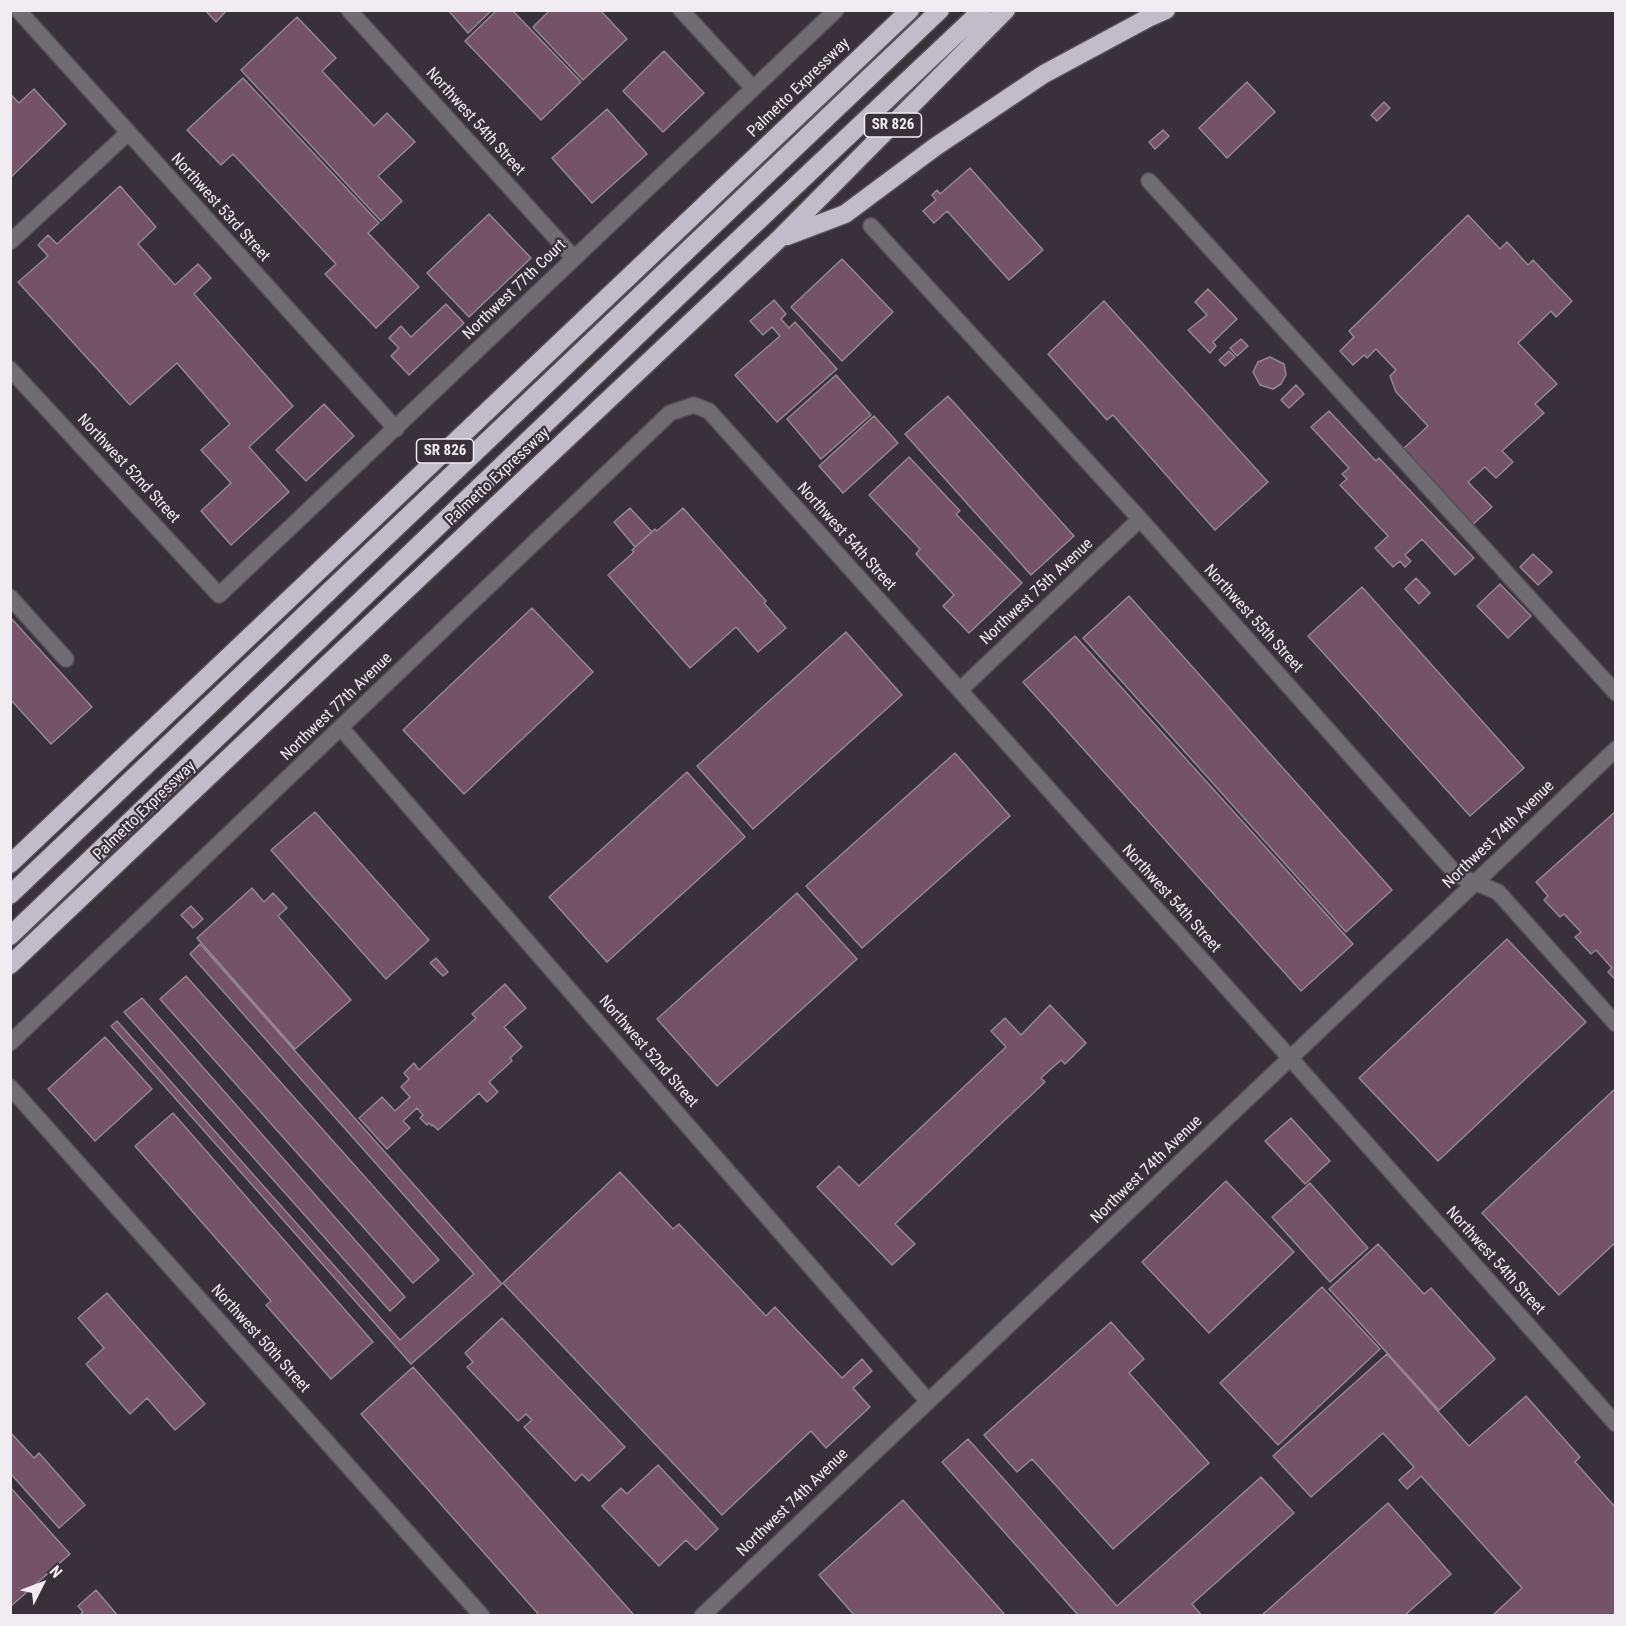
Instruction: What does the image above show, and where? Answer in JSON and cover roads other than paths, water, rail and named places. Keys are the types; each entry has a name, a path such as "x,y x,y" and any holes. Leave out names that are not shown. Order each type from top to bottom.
{"highway":[{"path":"879,38 897,10"},
{"name":"Palmetto Expressway","path":"10,864 910,10"},
{"path":"10,895 940,10"},
{"path":"10,936 704,272 982,10"},
{"name":"Palmetto Expressway","path":"10,965 779,239 1006,10"},
{"path":"779,239 845,214 935,147 1044,74 1166,10"}],"street":[{"name":"Northwest 53rd Street","path":"18,10 396,429"},
{"name":"Northwest 54th Street","path":"349,10 574,258"},
{"path":"681,10 753,88"},
{"name":"Northwest 77th Court","path":"219,595 836,10"},
{"path":"10,242 128,133"},
{"path":"1149,181 1616,693"},
{"name":"Northwest 55th Street","path":"871,226 1140,519 1457,874 1498,892 1616,1024"},
{"name":"Northwest 52nd Street","path":"10,369 219,595"},
{"name":"Northwest 54th Street","path":"694,405 709,411 1616,1424"},
{"name":"Northwest 77th Avenue","path":"10,1043 670,413 694,405"},
{"name":"Northwest 75th Avenue","path":"960,690 1140,519"},
{"path":"10,597 66,659"},
{"name":"Northwest 52nd Street","path":"342,728 927,1400"},
{"name":"Northwest 74th Avenue","path":"702,1616 927,1400 1616,749"},
{"name":"Northwest 50th Street","path":"10,1087 482,1616"}]}
